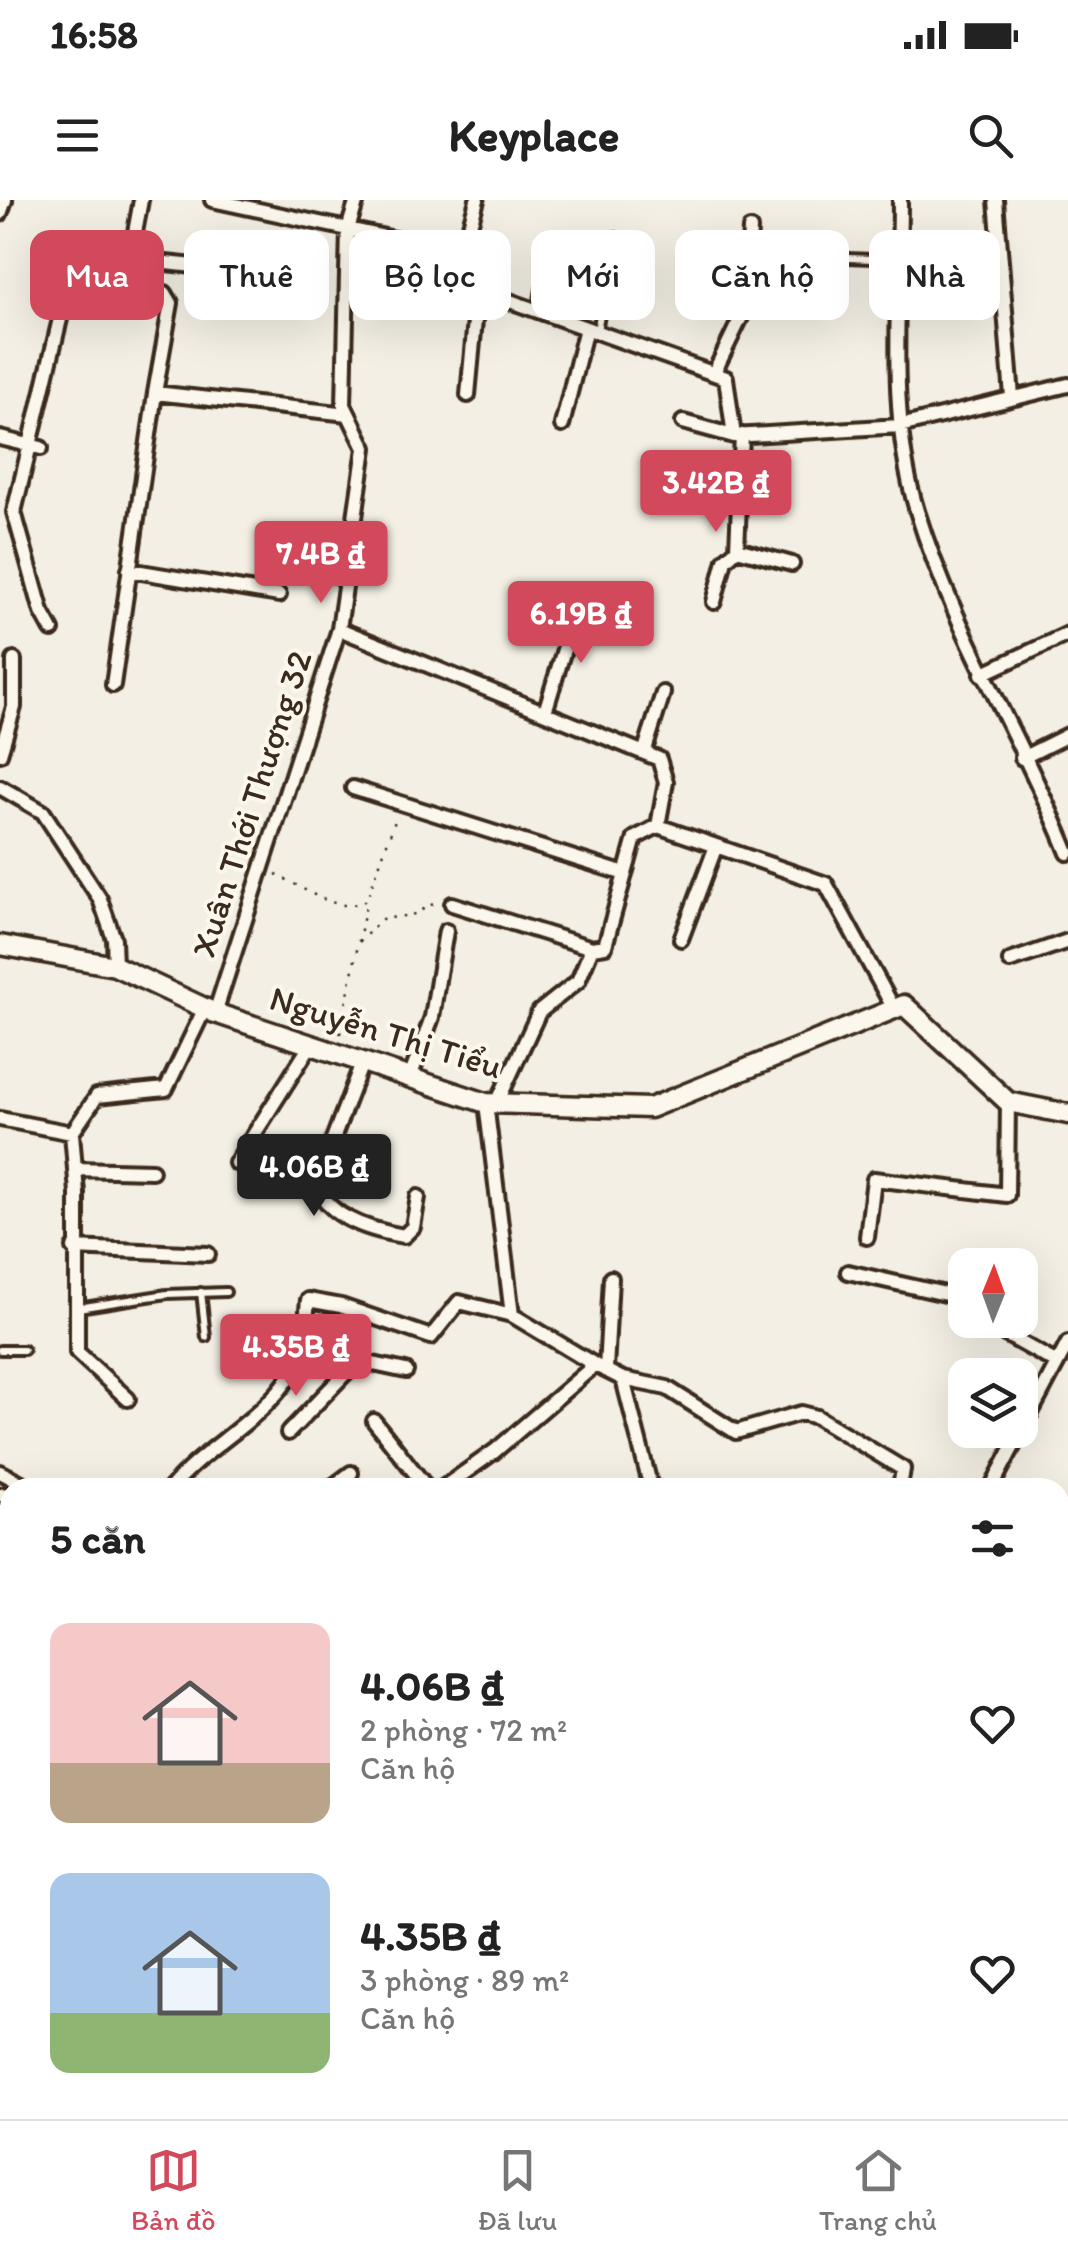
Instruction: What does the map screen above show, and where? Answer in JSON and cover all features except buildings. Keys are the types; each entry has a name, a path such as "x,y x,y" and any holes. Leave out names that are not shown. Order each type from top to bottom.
{"street":[{"path":"0,214 5,200"},
{"path":"134,230 140,200"},
{"path":"212,200 352,230"},
{"name":"Xuân Thới Thượng 32","path":"72,1133 96,1096 166,1089 210,1011 262,867 339,628 365,448 344,405 348,229 357,200"},
{"path":"469,230 477,200"},
{"path":"900,200 900,230"},
{"path":"996,200 1012,398"},
{"path":"714,373 746,307 750,229"},
{"path":"113,686 170,298 164,296"},
{"path":"52,630 42,612 14,512 35,447 61,320"},
{"path":"468,395 475,320"},
{"path":"564,320 726,378 738,436 736,549 725,560 714,602"},
{"path":"900,320 900,426 916,510 982,674 1022,758 1062,826 1068,853"},
{"path":"562,426 591,329"},
{"path":"683,422 738,436 900,426 1068,386"},
{"path":"155,393 348,414"},
{"path":"0,438 35,447"},
{"path":"736,549 792,564"},
{"path":"130,570 280,595"},
{"path":"545,712 577,606"},
{"path":"339,628 659,759 666,782 658,826"},
{"path":"982,674 1068,634"},
{"path":"0,754 14,707 14,660"},
{"path":"644,753 663,693"},
{"path":"1022,758 1068,734"},
{"path":"0,786 44,812 100,899 114,940 114,966"},
{"path":"353,788 625,874"},
{"path":"452,904 592,948 605,946 635,838 658,826 826,884 894,1009 904,1004 1008,1102 1068,1114"},
{"path":"680,939 716,846"},
{"path":"410,1078 432,1018 446,931"},
{"path":"1010,962 1068,941"},
{"name":"Nguyễn Thị Tiểu","path":"0,944 114,966 210,1011 362,1064 491,1103 650,1108 894,1009"},
{"path":"512,1315 491,1103 539,1012 578,981 592,948"},
{"path":"236,1163 310,1046"},
{"path":"362,1064 320,1173 320,1187 337,1214 398,1236 411,1232 418,1196"},
{"path":"867,1237 874,1179 1007,1195 1008,1102"},
{"path":"0,1119 72,1133 77,1352 128,1399"},
{"path":"75,1169 152,1171"},
{"path":"74,1248 208,1254"},
{"path":"848,1272 948,1295"},
{"path":"457,1478 600,1367 610,1278"},
{"path":"181,1478 206,1452 250,1419 286,1378 302,1349 308,1300 340,1306 432,1337 460,1302 512,1315 623,1378 667,1388 736,1432 801,1413 817,1417 903,1469 902,1478"},
{"path":"1012,1338 1057,1363"},
{"path":"996,1478 1068,1343"},
{"path":"302,1349 406,1370"},
{"path":"288,1432 358,1360"},
{"path":"623,1378 648,1478"},
{"path":"374,1422 419,1478"},
{"path":"345,1478 352,1473"}],"lane":[{"path":"591,329 593,320"},
{"path":"201,1292 206,1337"},
{"path":"77,1308 226,1292"},
{"path":"0,1350 24,1350"}],"path":[{"path":"336,1055 367,899 400,805"},
{"path":"262,867 341,906 356,907 367,899"},
{"path":"358,943 382,919 412,915 433,901 452,904"}]}
